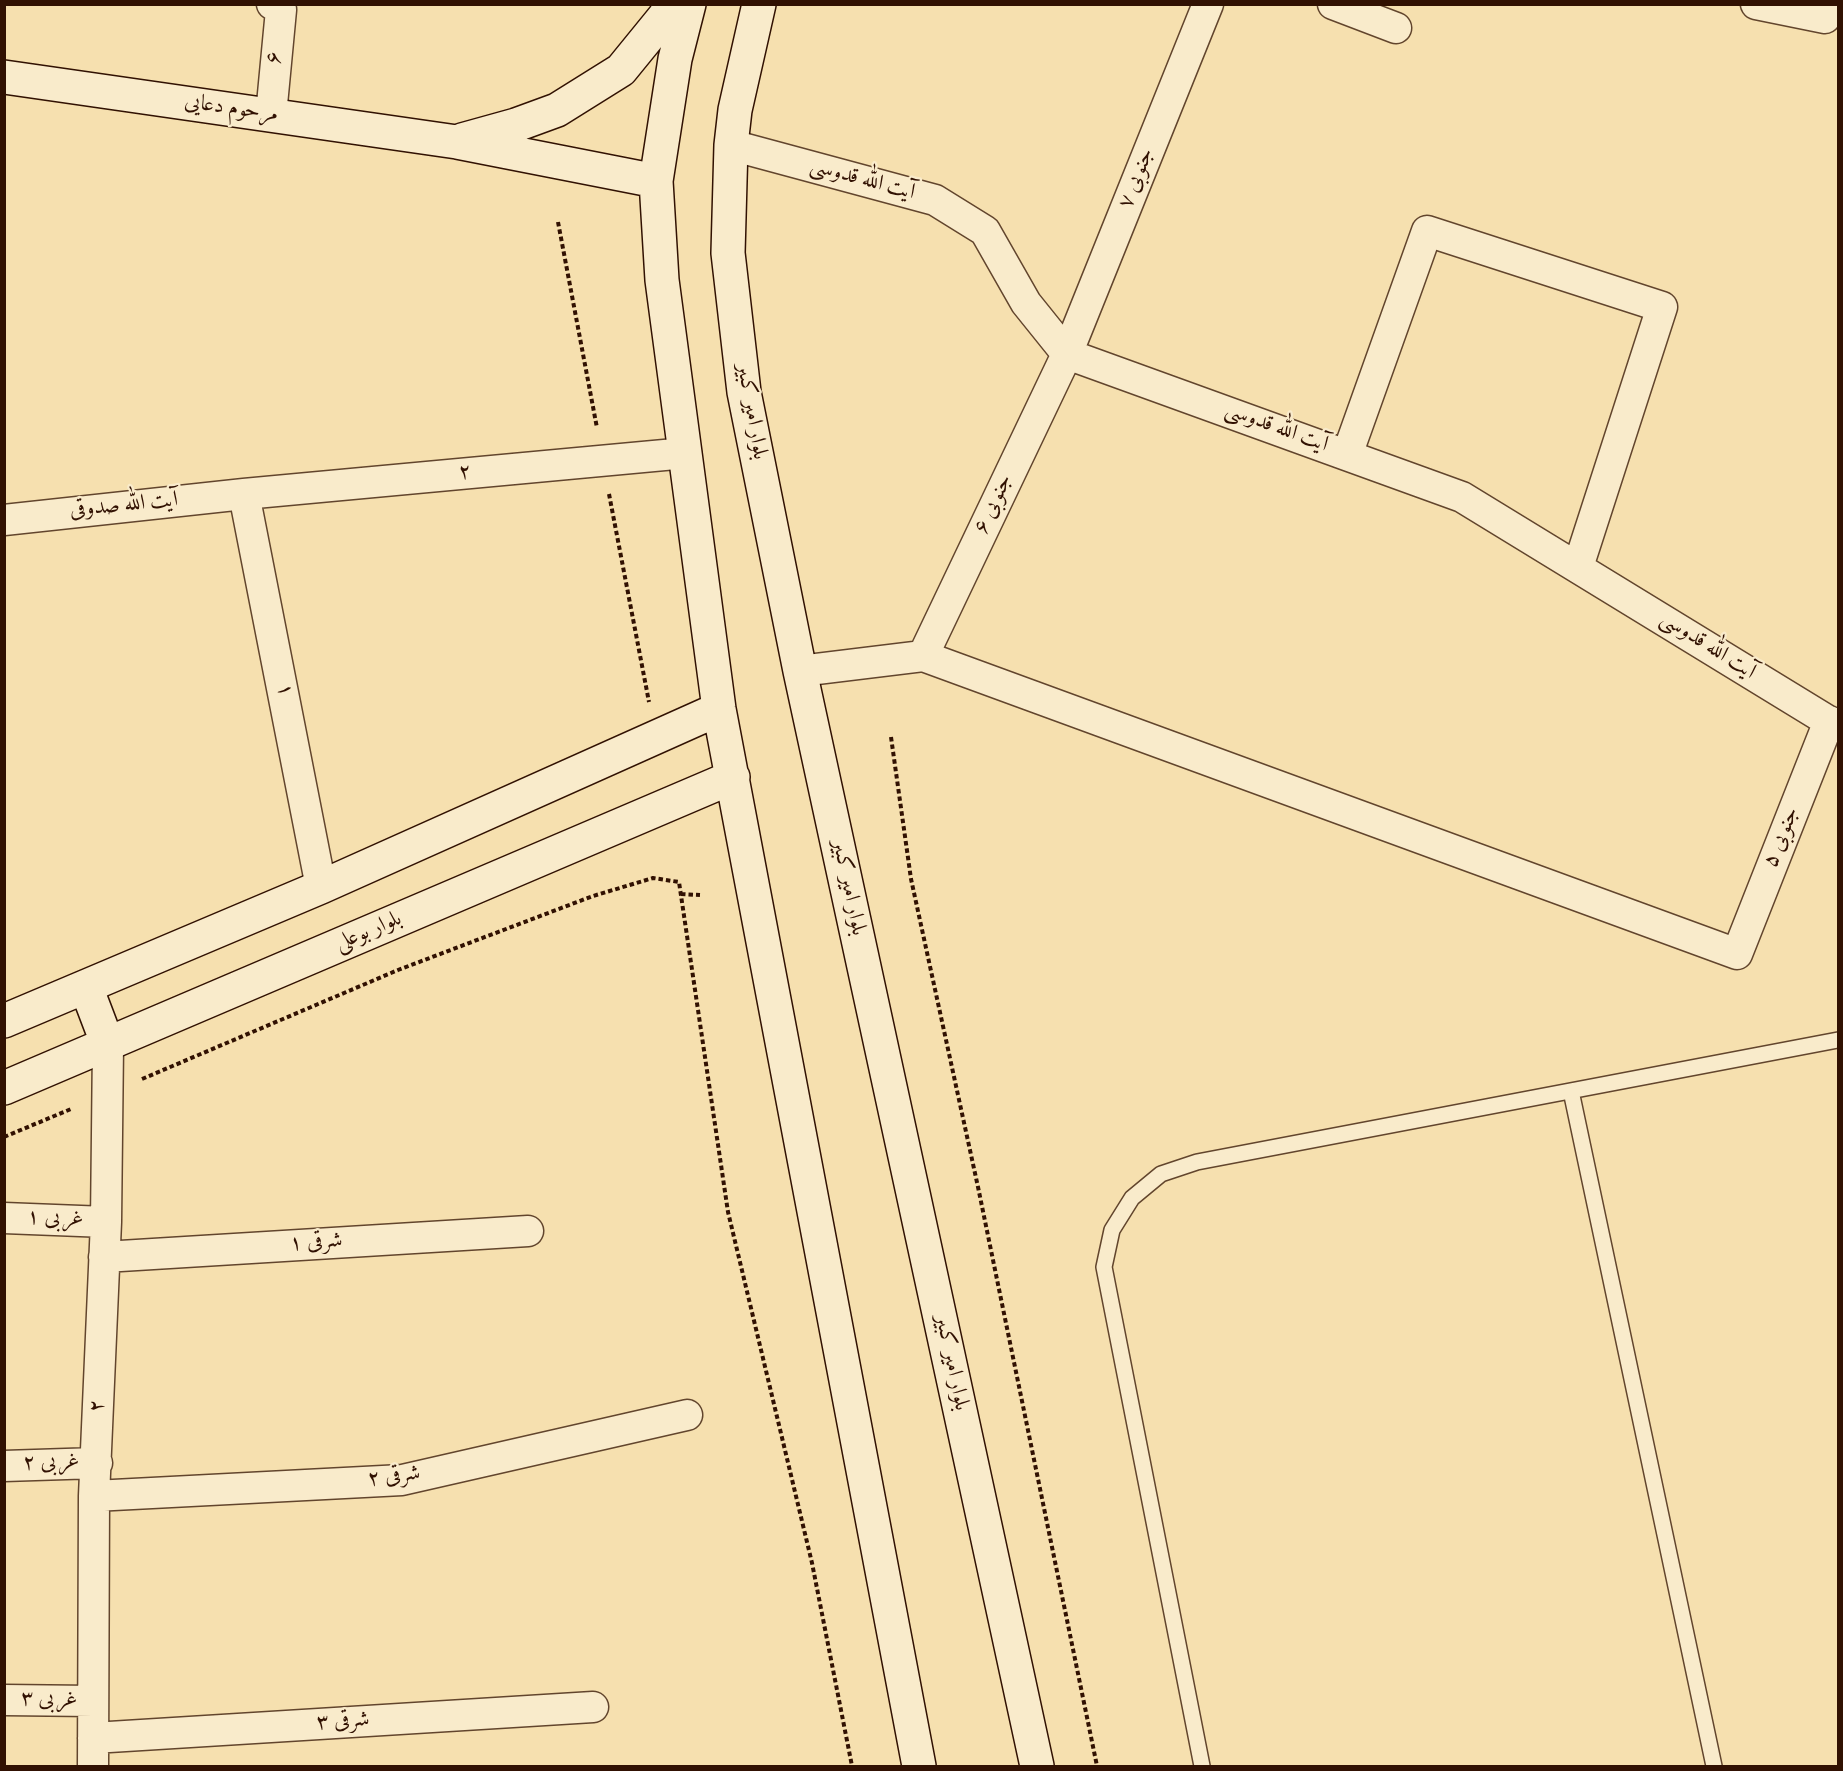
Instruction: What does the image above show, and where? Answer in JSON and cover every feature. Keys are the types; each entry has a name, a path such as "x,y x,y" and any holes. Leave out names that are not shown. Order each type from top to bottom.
{"main road":[{"path":"457,142 557,110 621,70 665,16 671,4"},
{"path":"689,4 675,59 656,181 662,280 719,710 920,1767"},
{"name":"بلوار امیر کبیر","path":"759,4 735,110 731,145 728,253 744,392 800,671 1037,1767"},
{"name":"مرحوم دعایی","path":"4,77 457,142 656,181"},
{"path":"4,1021 321,887 719,710"},
{"name":"بلوار بوعلی","path":"4,1088 108,1046 733,777"},
{"path":"86,987 108,1046"}],"street":[{"name":"۶","path":"271,115 281,10 272,4"},
{"name":"۷ جنوبی","path":"1067,354 1208,4"},
{"path":"1332,4 1396,28"},
{"path":"1756,4 1825,18 1829,4"},
{"name":"آیت الله قدوسی","path":"731,145 934,200 985,231 1026,303 1067,354 1462,497 1834,724"},
{"path":"1347,455 1427,231 1662,307 1578,567"},
{"name":"۶ جنوبی","path":"923,656 1067,354"},
{"name":"۲","path":"244,494 686,453"},
{"name":"آیت الله صدوقی","path":"4,520 244,494"},
{"name":"۱","path":"244,494 321,887"},
{"path":"800,671 923,656"},
{"name":"۵ جنوبی","path":"923,656 1737,954 1834,724"},
{"name":"۲","path":"93,1752 94,1496 106,1222 108,1046"},
{"name":"غربی ۱","path":"4,1218 106,1222"},
{"name":"شرقی ۱","path":"104,1257 528,1231"},
{"name":"شرقی ۲","path":"94,1496 402,1480 687,1415"},
{"name":"غربی ۲","path":"4,1466 97,1463"},
{"name":"غربی ۳","path":"4,1700 93,1701"},
{"name":"شرقی ۳","path":"93,1752 593,1707"}],"lane":[{"path":"1202,1767 1104,1267 1112,1230 1132,1198 1161,1174 1197,1162 1839,1040"},
{"path":"1571,1091 1714,1767"}],"path":[{"path":"558,222 650,704"},
{"path":"891,737 911,879 978,1187 1098,1767"},
{"path":"4,1137 398,970 593,896 653,878 679,882 728,1212 812,1563 852,1767"},
{"path":"681,894 700,895"}]}
